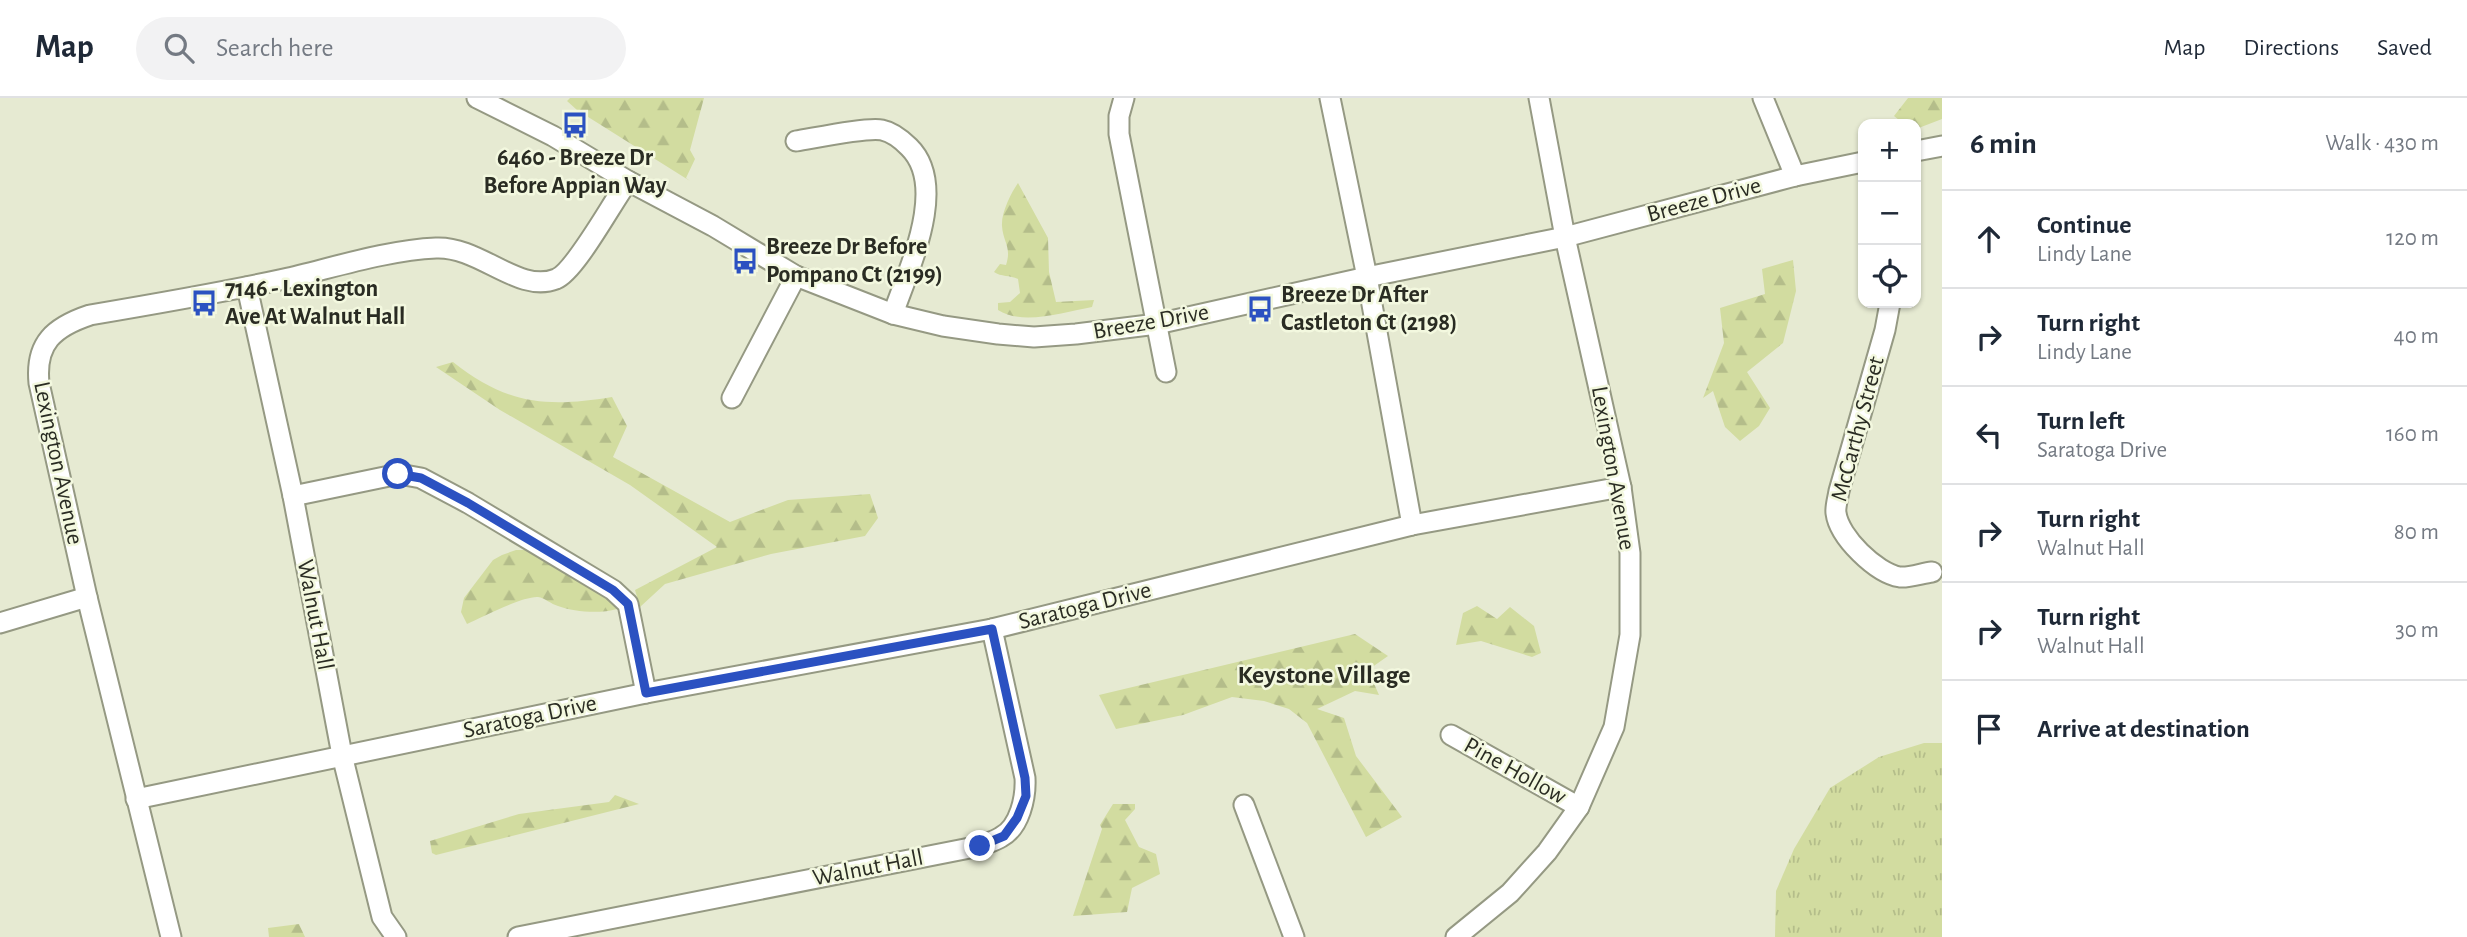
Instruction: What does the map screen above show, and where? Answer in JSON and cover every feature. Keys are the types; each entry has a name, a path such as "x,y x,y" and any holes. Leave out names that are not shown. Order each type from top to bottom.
{"street":[{"name":"Breeze Drive","path":"477,98 553,136 796,276 893,314 943,326 1034,337 1157,324 1367,277 1565,237 1796,176 1858,163"},
{"path":"1124,98 1119,116 1119,134 1166,372"},
{"path":"1330,98 1367,277 1412,525"},
{"name":"Lexington Avenue","path":"1456,937 1510,893 1547,852 1579,807 1614,727 1630,635 1630,553 1621,487 1565,237 1539,98"},
{"path":"1763,98 1796,176"},
{"path":"796,141 881,130 900,139 913,151 925,183 927,202 924,221 893,314"},
{"path":"1921,150 1942,146"},
{"name":"Lexington Avenue","path":"171,937 38,383 37,366 41,351 55,332 72,321 90,315 247,287 400,253 437,248 462,251 521,280 544,283 560,278 574,265 628,181"},
{"path":"732,398 796,276"},
{"name":"Walnut Hall","path":"247,287 293,496 342,755 382,917 396,937"},
{"name":"McCarthy Street","path":"1889,308 1839,491 1836,512 1843,533 1857,550 1876,565 1899,577 1932,572"},
{"path":"293,496 398,474 421,478 468,503 613,590 628,604 646,693"},
{"name":"Saratoga Drive","path":"136,799 646,693 992,629 1412,525 1621,487"},
{"path":"0,623 88,597"},
{"name":"Walnut Hall","path":"519,937 980,846 1004,836 1017,818 1026,796 1025,778 992,629"},
{"name":"Pine Hollow","path":"1451,735 1579,807"},
{"path":"1244,805 1294,937"}],"green space":[{"path":"570,98 704,98 690,150 695,159 686,178 690,181 577,110 567,101"},
{"path":"1908,98 1942,98 1942,119 1921,127 1921,119 1898,119 1894,116"},
{"path":"1018,183 1048,238 1049,272 1056,302 1094,300 1092,307 1031,317 1008,315 998,310 998,303 1010,302 1020,293 1018,279 994,272 1000,264 1006,265 1008,254 1002,221 1007,203"},
{"path":"1793,260 1796,291 1783,343 1747,372 1770,408 1759,426 1740,441 1725,427 1713,391 1703,398 1724,343 1720,308 1765,294 1762,269"},
{"path":"453,362 491,387 528,399 567,402 612,397 627,426 613,457 730,522 788,500 870,494 878,518 865,536 771,554 665,584 640,607 635,590 717,547 630,485 500,410 436,367"},
{"path":"516,550 525,550 549,562 609,597 617,609 579,611 538,597 502,607 467,624 461,612 464,598 493,560"},
{"path":"1477,606 1497,619 1510,607 1534,626 1541,653 1532,657 1481,641 1456,645 1463,613"},
{"path":"1355,634 1388,656 1368,670 1379,695 1355,691 1317,709 1344,718 1356,756 1402,817 1366,837 1307,723 1289,709 1264,701 1232,697 1183,715 1116,729 1099,695"},
{"path":"1924,743 1942,743 1942,937 1775,937 1776,891 1794,849 1830,788 1879,757"},
{"path":"615,795 639,804 436,855 432,853 430,841 519,814 609,802"},
{"path":"1113,804 1135,804 1135,809 1125,820 1139,847 1156,854 1160,874 1132,888 1127,912 1073,916 1102,829 1100,825"},
{"path":"299,924 305,937 269,937 268,928"}],"place":[{"name":"6460 - Breeze Dr Before Appian Way","path":"575,125"},
{"name":"Breeze Dr Before Pompano Ct (2199)","path":"745,261"},
{"name":"7146 - Lexington Ave At Walnut Hall","path":"204,303"},
{"name":"Breeze Dr After Castleton Ct (2198)","path":"1260,309"}],"district":[{"name":"Keystone Village","path":"1324,675"}],"route":[{"path":"398,474 421,478 468,503 613,590 628,604 646,693 992,629 1025,778 1026,796 1017,818 1004,836 980,846"}]}
